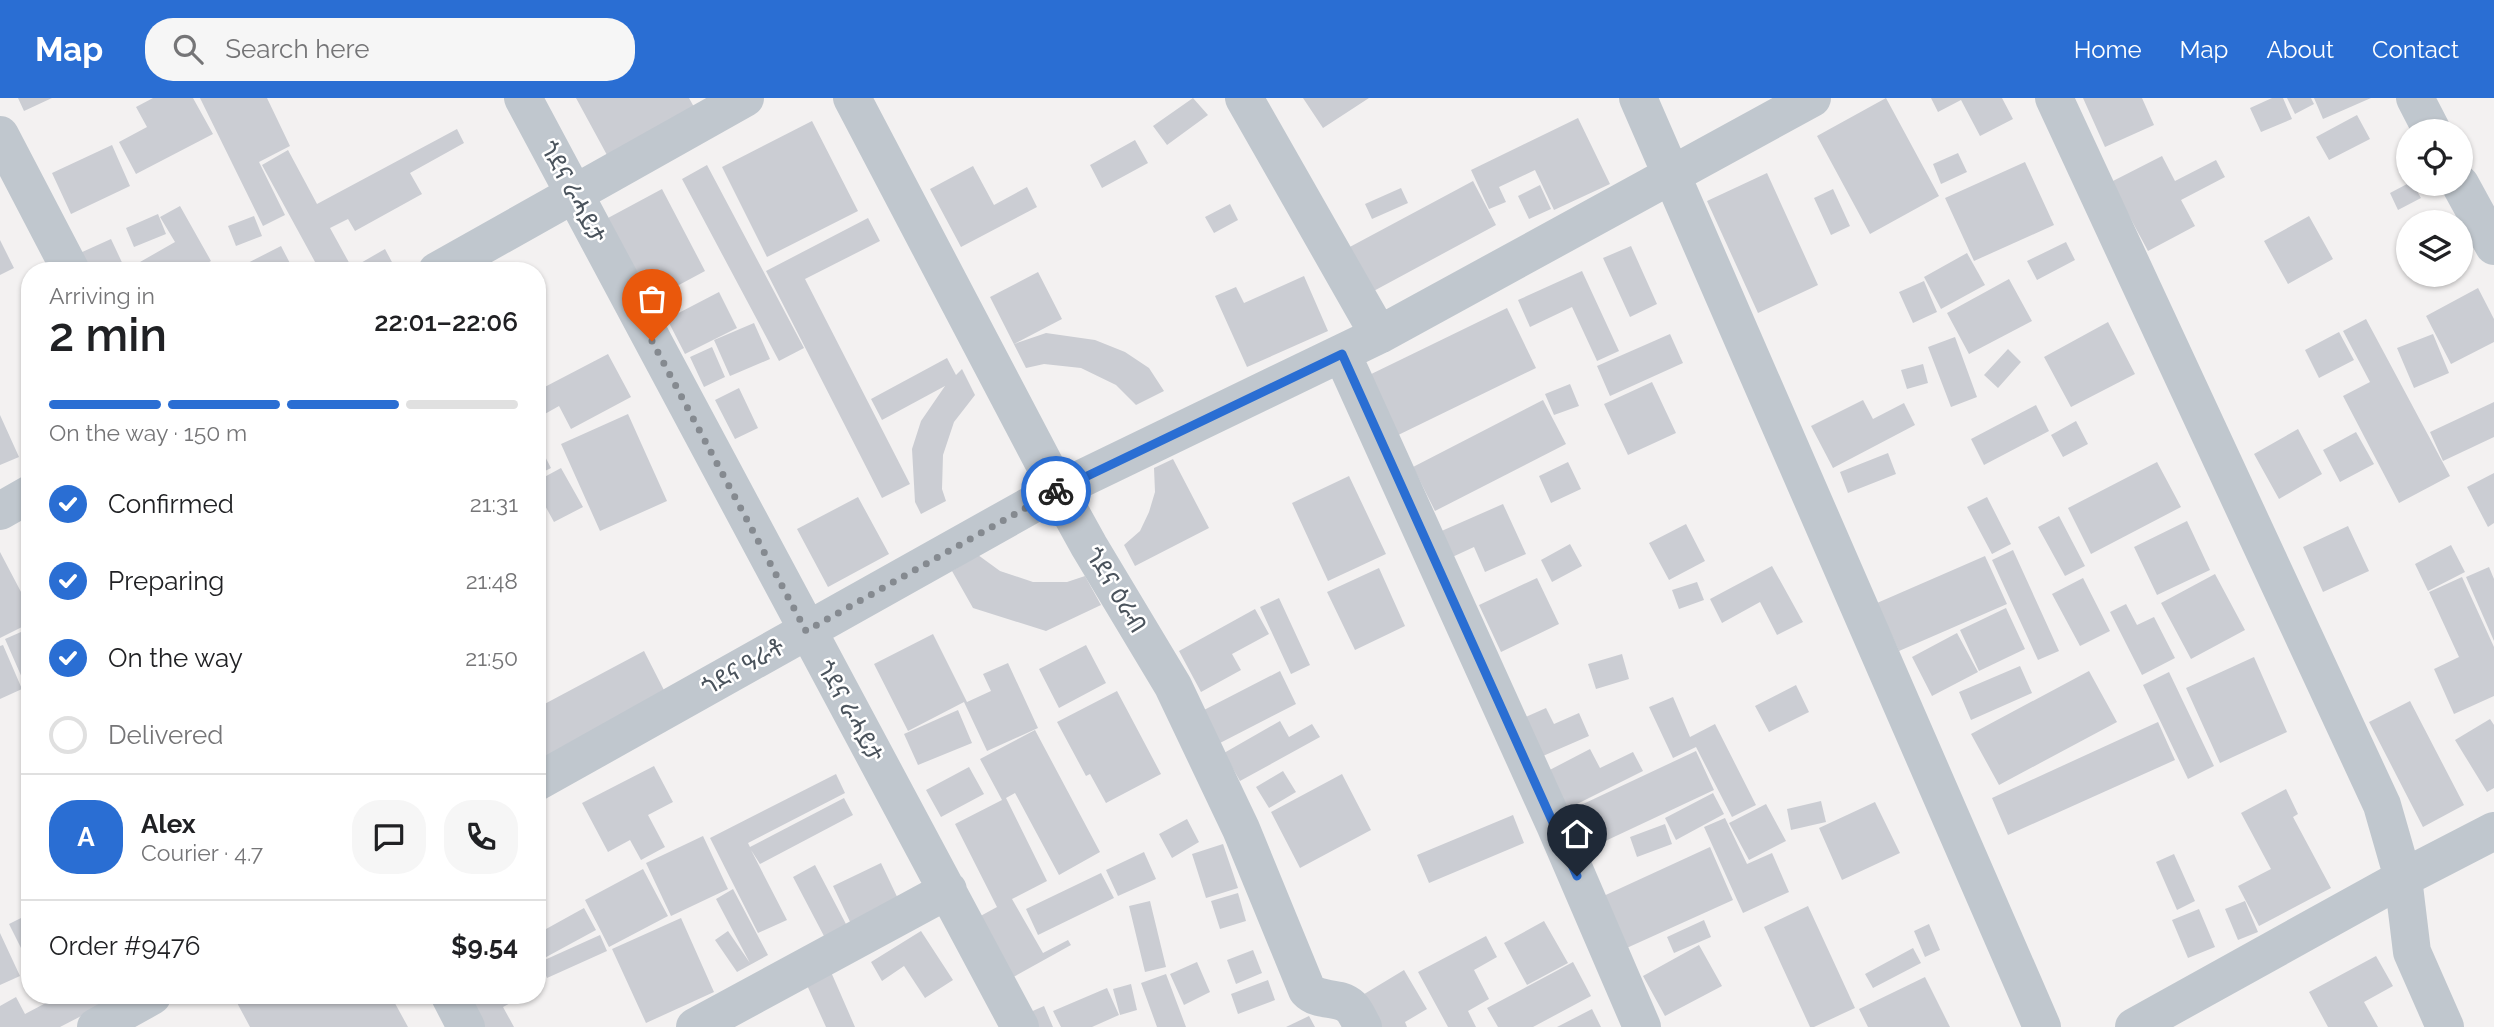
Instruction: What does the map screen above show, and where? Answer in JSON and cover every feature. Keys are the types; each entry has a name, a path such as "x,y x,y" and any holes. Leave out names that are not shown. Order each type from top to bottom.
{"street":[{"name":"ጎደና ራሓይታ","path":"523,98 1020,1027"},
{"path":"453,262 746,98"},
{"name":"ጎደና ዕራብ","path":"852,98 1058,490 1173,686 1241,829 1307,990 1317,998 1349,1005 1363,1027"},
{"path":"1244,98 1379,335"},
{"path":"1638,98 2042,1027"},
{"name":"ጎደና ዓራቶ","path":"546,777 1058,490 1379,335 1812,98"},
{"path":"2054,98 2382,806 2403,878 2412,951 2445,1027"},
{"path":"2415,98 2426,119"},
{"path":"0,135 66,262"},
{"path":"2467,196 2494,246"},
{"path":"1342,354 1549,812 1642,1027"},
{"path":"0,511 21,499"},
{"path":"2134,1027 2403,878 2493,833"},
{"path":"695,1027 948,891"},
{"path":"96,1027 138,1004"},
{"path":"454,1004 466,1027"}],"building":[{"path":"18,98 52,98 24,111"},
{"path":"153,98 193,98 213,134 136,174 119,142 147,127 136,107"},
{"path":"200,98 267,98 290,146 259,162 285,215 263,226"},
{"path":"576,98 689,98 694,107 607,155"},
{"path":"1193,98 1208,115 1167,145 1153,126"},
{"path":"1303,98 1369,98 1323,128"},
{"path":"1886,98 1939,196 1870,234 1817,136"},
{"path":"1931,98 2002,98 2013,119 1980,136 1961,100 1938,112"},
{"path":"2083,98 2142,98 2154,125 2105,147"},
{"path":"2272,98 2283,98 2292,119 2261,132 2250,108"},
{"path":"2287,98 2311,98 2314,104 2295,114"},
{"path":"2314,98 2371,98 2323,119"},
{"path":"2357,115 2370,139 2329,160 2316,137"},
{"path":"1578,118 1610,184 1554,210 1535,170 1499,187 1506,202 1489,209 1471,170"},
{"path":"812,121 858,211 767,257 722,167"},
{"path":"457,129 464,143 410,173 422,194 355,231 348,219 330,228 349,262 315,262 262,165 288,150 317,204"},
{"path":"1135,140 1148,163 1102,188 1090,165"},
{"path":"112,145 130,186 71,214 52,173"},
{"path":"1958,153 1967,172 1941,184 1933,164"},
{"path":"2162,156 2175,181 2216,160 2225,177 2181,200 2195,226 2148,251 2111,182"},
{"path":"2025,162 2054,225 1974,261 1945,198"},
{"path":"707,165 804,348 779,361 682,179"},
{"path":"973,166 994,205 1027,187 1037,207 961,247 930,189"},
{"path":"1767,173 1818,285 1758,313 1707,201"},
{"path":"1473,181 1496,225 1370,293 1346,249"},
{"path":"1540,185 1551,209 1529,219 1518,196"},
{"path":"1401,188 1408,203 1372,219 1365,204"},
{"path":"662,189 705,271 651,300 608,218"},
{"path":"1833,189 1850,226 1831,235 1814,198"},
{"path":"2396,190 2396,196 2421,198 2398,210 2390,193"},
{"path":"1230,204 1238,220 1214,233 1205,217"},
{"path":"180,206 211,261 140,262 175,242 160,217"},
{"path":"158,214 166,234 134,247 126,228"},
{"path":"254,216 262,236 236,246 228,226"},
{"path":"2309,216 2333,259 2288,284 2264,241"},
{"path":"868,218 880,241 805,279 910,484 882,498 766,271"},
{"path":"111,239 122,262 84,262 80,253"},
{"path":"0,240 14,268 0,275"},
{"path":"2066,242 2075,260 2037,280 2027,261"},
{"path":"281,246 289,262 250,262"},
{"path":"1631,246 1657,304 1630,317 1603,258"},
{"path":"385,249 392,262 362,262"},
{"path":"1967,253 1985,285 1941,309 1924,277"},
{"path":"1582,271 1619,351 1597,361 1572,307 1530,327 1518,300"},
{"path":"1038,272 1062,319 1014,344 1046,333 1095,340 1125,352 1149,368 1164,391 1136,405 1116,385 1081,368 1044,364 1026,368 990,297"},
{"path":"1304,276 1328,331 1247,367 1215,296 1236,287 1244,303"},
{"path":"2009,279 2032,321 1969,354 1947,313"},
{"path":"1924,281 1937,312 1913,323 1899,292"},
{"path":"2478,288 2494,319 2494,342 2451,364 2426,316"},
{"path":"719,292 737,328 685,354 667,319"},
{"path":"1507,308 1536,368 1390,439 1361,379"},
{"path":"2366,319 2450,476 2399,503 2343,396 2370,382 2343,331"},
{"path":"2108,322 2135,374 2071,407 2044,357"},
{"path":"754,323 770,359 730,376 714,340"},
{"path":"2339,332 2354,360 2319,378 2305,350"},
{"path":"1670,334 1683,363 1610,396 1597,366"},
{"path":"2433,334 2449,373 2414,388 2397,348"},
{"path":"1955,337 1977,397 1951,407 1928,347"},
{"path":"712,347 725,377 704,387 690,357"},
{"path":"2008,349 2021,362 1998,388 1984,375"},
{"path":"608,354 631,397 571,429 559,406 546,413 546,386"},
{"path":"947,358 956,375 962,369 975,395 954,422 943,455 942,489 946,501 921,514 915,502 912,449 921,421 945,386 882,420 871,399"},
{"path":"1923,364 1928,383 1907,389 1901,370"},
{"path":"1652,382 1676,433 1628,455 1604,404"},
{"path":"1570,384 1579,406 1554,415 1545,394"},
{"path":"739,388 758,428 735,439 715,400"},
{"path":"1543,400 1566,444 1435,511 1413,467"},
{"path":"1863,400 1873,419 1904,403 1915,425 1833,468 1811,426"},
{"path":"2494,402 2494,437 2443,461 2430,432"},
{"path":"2036,405 2049,431 1984,465 1971,439"},
{"path":"628,414 667,501 600,531 561,444"},
{"path":"0,415 19,457 0,465"},
{"path":"2076,421 2088,444 2063,457 2051,435"},
{"path":"2298,429 2322,474 2279,499 2254,454"},
{"path":"2356,432 2374,464 2340,482 2323,450"},
{"path":"1888,453 1896,474 1848,493 1840,472"},
{"path":"1173,459 1209,528 1135,566 1124,545 1140,531 1149,512 1155,492 1154,468"},
{"path":"1568,462 1581,489 1551,503 1539,476"},
{"path":"2157,462 2181,507 2091,554 2068,508"},
{"path":"561,468 583,507 554,522 546,507 546,476"},
{"path":"2494,473 2494,523 2488,527 2467,487"},
{"path":"1349,476 1386,554 1328,581 1292,503"},
{"path":"858,497 889,554 828,587 797,529"},
{"path":"1987,497 2011,544 1992,554 1967,507"},
{"path":"1503,504 1526,554 1485,572 1474,547 1448,559 1437,533"},
{"path":"2059,516 2085,566 2065,576 2038,527"},
{"path":"2187,521 2210,570 2157,595 2134,547"},
{"path":"1686,524 1705,561 1669,580 1649,543"},
{"path":"2348,526 2369,571 2323,592 2303,547"},
{"path":"1570,544 1582,566 1552,582 1541,560"},
{"path":"2451,545 2465,572 2428,591 2415,564"},
{"path":"2013,550 2059,651 2038,660 1992,560"},
{"path":"0,552 21,592 21,628 0,638"},
{"path":"978,555 1000,571 1033,582 1067,582 1085,576 1101,605 1046,631 973,608 952,571"},
{"path":"1985,556 2007,604 1899,651 1877,603"},
{"path":"1772,566 1803,622 1777,635 1760,602 1722,623 1710,599"},
{"path":"2489,567 2494,579 2494,641 2466,577"},
{"path":"1379,568 1405,626 1355,650 1327,592"},
{"path":"2215,574 2245,630 2191,659 2161,603"},
{"path":"2462,577 2494,647 2494,696 2454,714 2434,669 2459,657 2429,592"},
{"path":"1537,578 1559,624 1501,652 1479,605"},
{"path":"2083,578 2110,631 2080,646 2052,594"},
{"path":"1697,582 1704,600 1679,609 1672,590"},
{"path":"1279,598 1310,665 1291,674 1260,607"},
{"path":"2126,604 2137,625 2154,617 2175,658 2142,675 2110,612"},
{"path":"2006,608 2025,649 1979,671 1960,630"},
{"path":"1255,609 1269,634 1232,654 1241,670 1201,692 1179,651"},
{"path":"21,632 21,675 5,639"},
{"path":"1957,633 1978,672 1932,696 1912,657"},
{"path":"933,634 967,702 991,691 983,674 1008,663 1038,728 987,751 964,702 908,731 874,664"},
{"path":"3,645 21,689 0,699 0,646"},
{"path":"1086,645 1106,683 1059,708 1039,669"},
{"path":"644,651 667,696 546,758 546,703"},
{"path":"1622,654 1629,679 1596,689 1588,664"},
{"path":"2254,657 2287,732 2220,763 2186,688"},
{"path":"2020,666 2032,693 1971,720 1959,692"},
{"path":"1280,671 1296,704 1220,743 1204,710"},
{"path":"2089,671 2117,722 1999,785 1971,734"},
{"path":"2169,672 2214,766 2188,779 2143,685"},
{"path":"1796,685 1809,712 1769,732 1755,706"},
{"path":"1117,691 1161,774 1106,803 1090,774 1086,776 1057,722"},
{"path":"1673,697 1690,737 1715,724 1756,805 1732,817 1696,747 1673,758 1649,707"},
{"path":"2410,701 2464,805 2423,827 2369,722"},
{"path":"1546,708 1554,724 1579,713 1589,736 1536,759 1519,720"},
{"path":"958,710 972,743 918,765 904,734"},
{"path":"2490,719 2494,725 2494,788 2487,792 2455,740"},
{"path":"1280,721 1289,737 1312,724 1320,737 1240,781 1224,753"},
{"path":"2158,722 2175,760 2008,835 1992,798"},
{"path":"1035,730 1100,852 1059,875 1015,793 1006,798 1047,881 1012,899 1043,953 1068,940 1071,945 1008,980 975,919 997,907 955,824 1002,800 980,759"},
{"path":"1590,749 1600,768 1633,752 1643,771 1561,812 1542,774"},
{"path":"1696,751 1714,790 1584,851 1566,812"},
{"path":"654,766 673,802 648,815 665,847 641,860 630,840 608,852 582,803"},
{"path":"969,767 984,794 941,817 926,790"},
{"path":"1283,771 1296,792 1269,808 1256,787"},
{"path":"836,774 845,793 748,843 750,847 844,798 853,815 760,864 751,850 787,920 758,933 710,838"},
{"path":"1342,774 1371,830 1300,868 1271,812"},
{"path":"2286,789 2298,814 2293,817 2331,888 2259,926 2238,886 2271,869 2241,813"},
{"path":"1713,793 1724,814 1676,840 1665,818"},
{"path":"1821,801 1826,822 1791,830 1787,809"},
{"path":"1875,802 1900,853 1842,880 1819,828"},
{"path":"1766,804 1786,841 1749,860 1729,823"},
{"path":"1513,815 1524,843 1429,883 1417,855"},
{"path":"1725,818 1747,864 1772,853 1789,892 1743,913 1704,827"},
{"path":"1187,819 1199,842 1172,858 1159,834"},
{"path":"1665,824 1672,844 1637,857 1630,837"},
{"path":"703,836 728,889 671,916 646,863"},
{"path":"1223,844 1238,888 1206,898 1192,854"},
{"path":"1710,847 1733,900 1620,951 1597,899"},
{"path":"1144,852 1156,879 1118,896 1106,870"},
{"path":"2174,854 2195,901 2177,910 2156,862"},
{"path":"881,863 901,905 853,928 833,886"},
{"path":"815,865 857,945 835,957 793,877"},
{"path":"643,869 668,916 609,947 585,900"},
{"path":"1101,873 1114,898 1038,935 1026,909"},
{"path":"733,889 768,955 737,972 715,940 728,931 750,963 716,899"},
{"path":"1238,893 1246,921 1220,929 1211,901"},
{"path":"1150,901 1166,967 1145,972 1129,906"},
{"path":"2245,901 2258,932 2238,940 2225,909"},
{"path":"1808,906 1855,1008 1814,1027 1810,1027 1764,927"},
{"path":"584,908 596,930 546,957 546,929"},
{"path":"2199,909 2215,947 2188,958 2172,920"},
{"path":"21,918 21,948 9,924"},
{"path":"681,918 714,992 646,1023 612,949"},
{"path":"1704,920 1711,937 1674,953 1667,937"},
{"path":"1544,921 1568,963 1527,985 1504,943"},
{"path":"1929,924 1940,950 1925,957 1914,931"},
{"path":"921,931 953,980 925,998 904,966 882,981 871,962"},
{"path":"0,933 20,976 0,985"},
{"path":"600,935 607,951 547,978 546,959"},
{"path":"1486,936 1497,957 1474,970 1489,999 1468,1011 1476,1027 1448,1027 1418,972"},
{"path":"1699,945 1722,986 1665,1016 1643,976"},
{"path":"1913,948 1921,963 1873,988 1865,974"},
{"path":"1253,950 1262,973 1236,984 1227,960"},
{"path":"2376,956 2393,986 2364,1002 2378,1027 2328,1027 2309,992"},
{"path":"1197,962 1210,992 1184,1005 1170,974"},
{"path":"1573,962 1591,996 1533,1027 1498,1027 1487,1008"},
{"path":"1404,970 1427,1009 1405,1022 1407,1027 1373,1027 1356,999"},
{"path":"831,972 855,1027 826,1027 806,983"},
{"path":"1166,974 1186,1027 1157,1027 1141,983"},
{"path":"1925,977 1950,1027 1868,1027 1859,1009"},
{"path":"1268,980 1275,1000 1238,1014 1231,994"},
{"path":"1131,984 1137,1010 1120,1015 1113,989"},
{"path":"1107,988 1119,1015 1092,1027 1061,1027 1053,1011"},
{"path":"16,997 25,1014 44,1004 105,1004 60,1027 0,1027 0,1006"},
{"path":"238,1004 395,1004 408,1027 250,1027"},
{"path":"471,1004 509,1004 503,1007 514,1027 484,1027"},
{"path":"1044,1006 1053,1027 1013,1027 1010,1021"},
{"path":"1592,1009 1601,1027 1557,1027"},
{"path":"1309,1016 1315,1027 1286,1027"}],"way so far":[{"path":"652,341 806,631 1056,491"}],"route":[{"path":"1056,491 1342,354 1577,876"}]}
